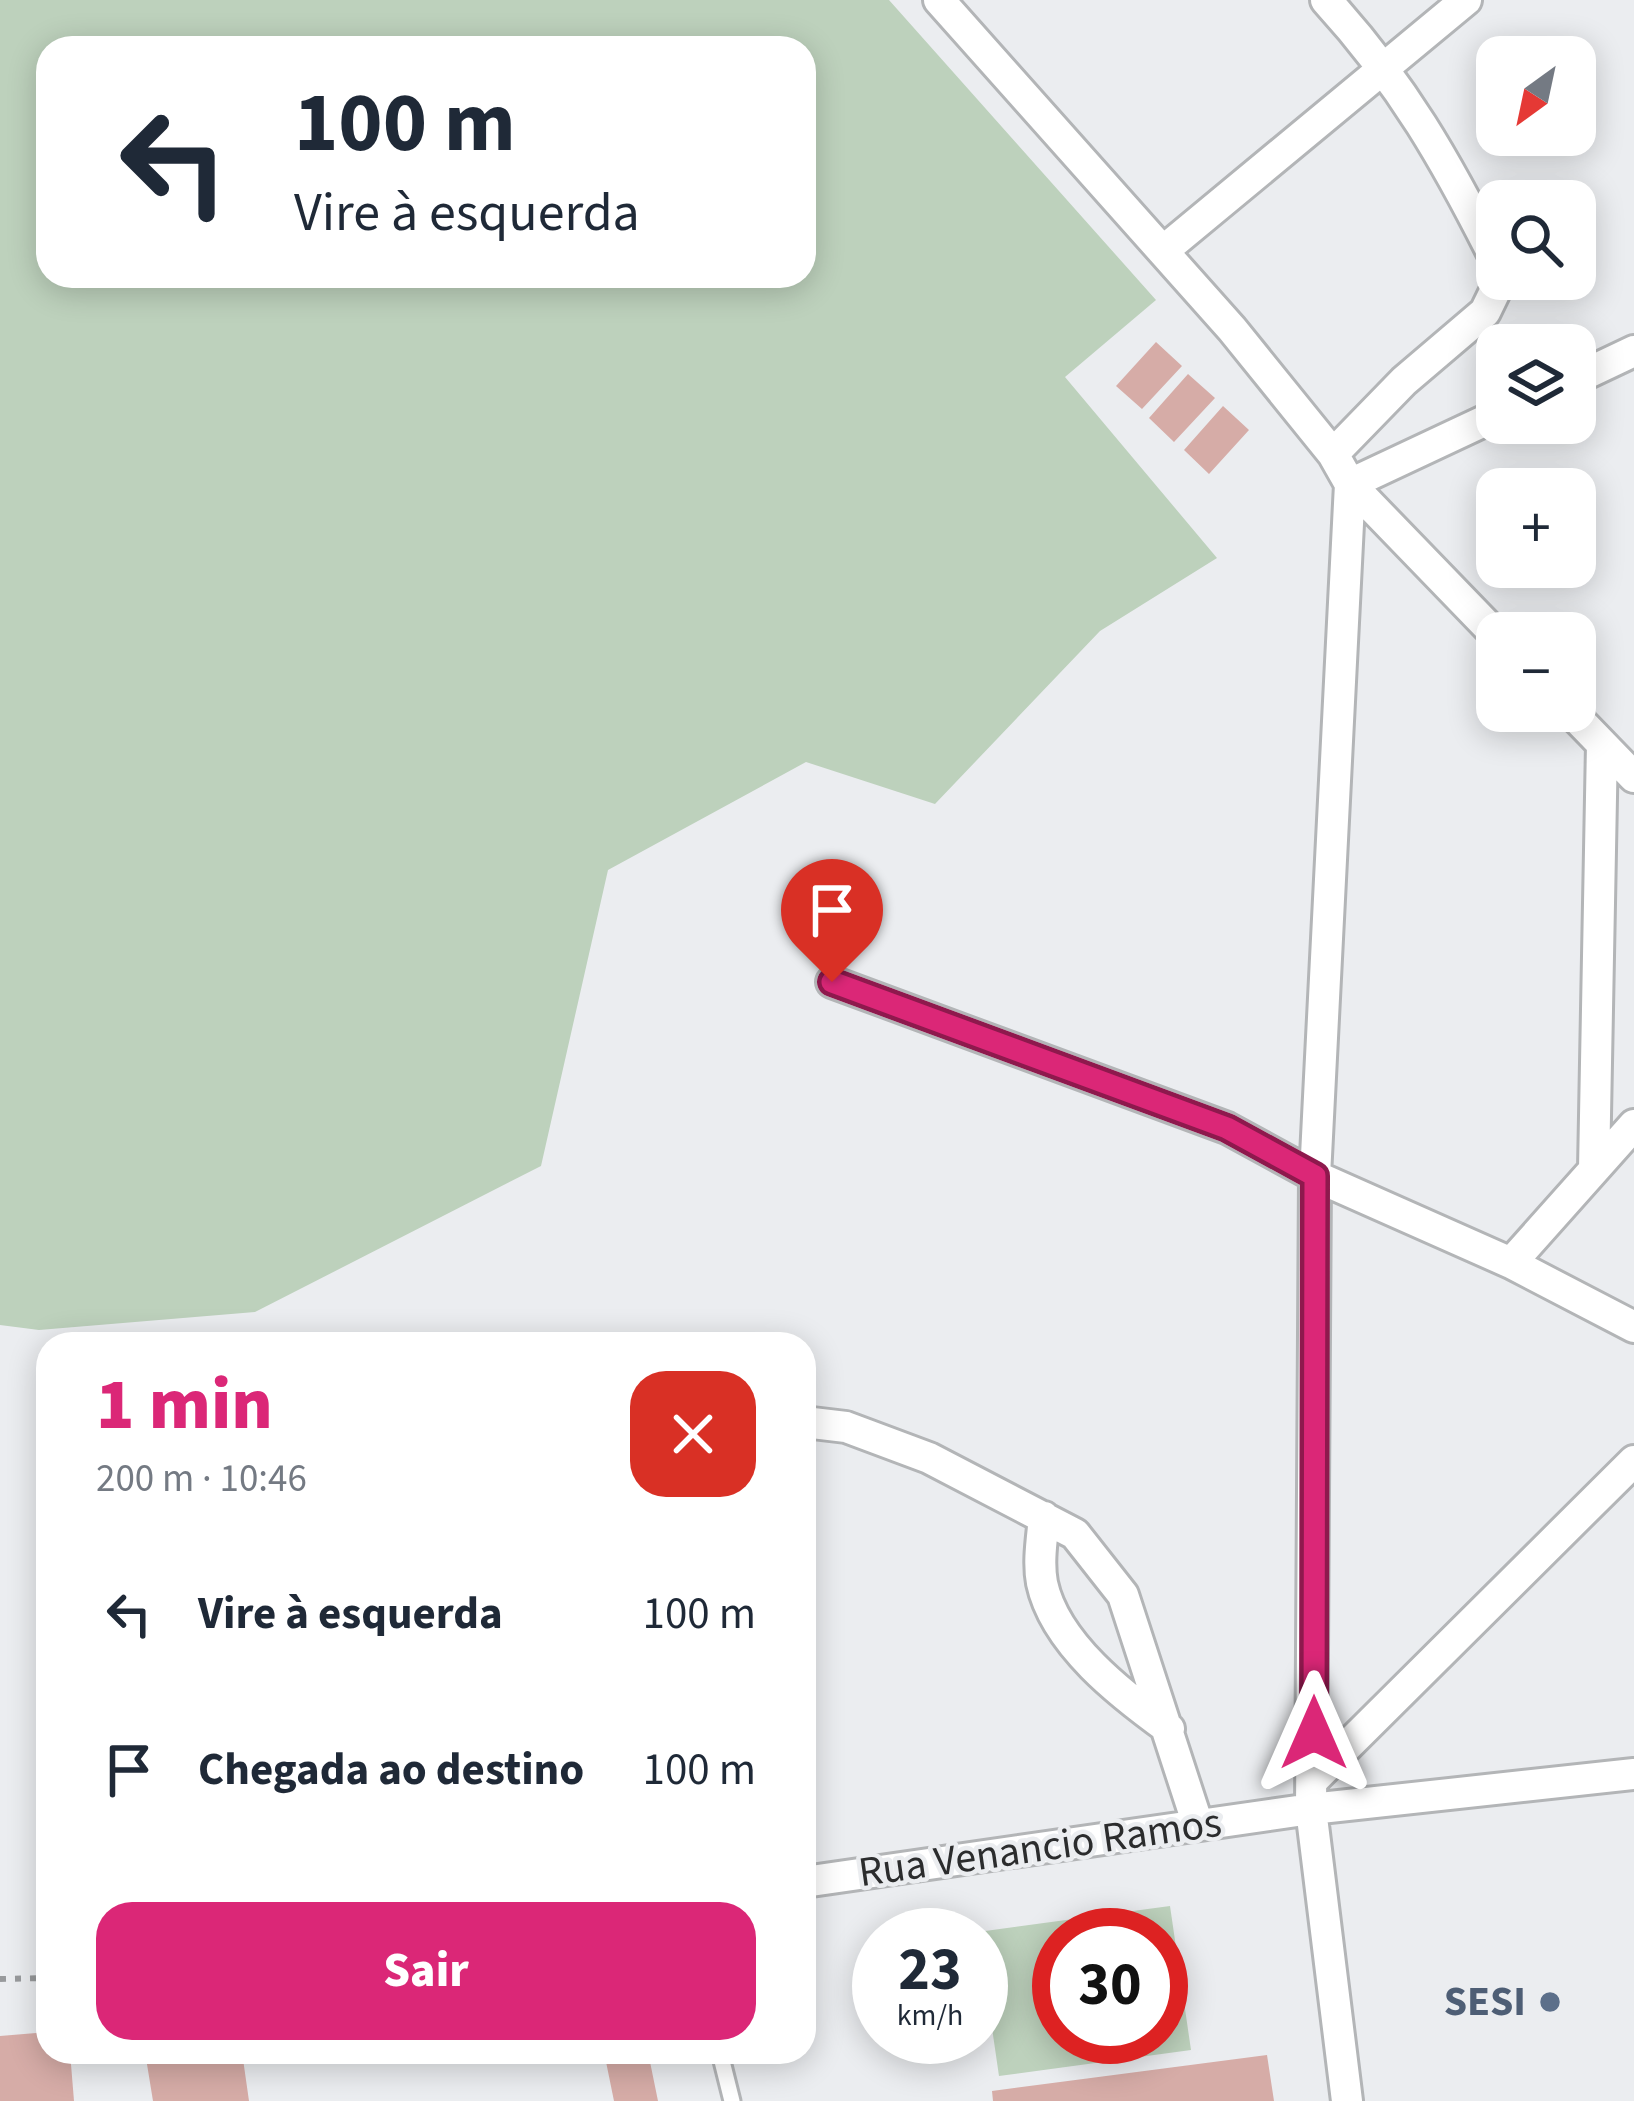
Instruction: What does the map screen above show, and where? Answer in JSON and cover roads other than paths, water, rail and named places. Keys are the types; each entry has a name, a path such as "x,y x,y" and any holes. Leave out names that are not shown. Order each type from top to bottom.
{"street":[{"path":"939,0 1163,251 1333,454 1350,484 1476,614"},
{"path":"1326,0 1384,64 1432,138 1476,222"},
{"path":"1163,251 1466,0"},
{"path":"1333,454 1404,381 1485,312 1491,300"},
{"path":"1596,369 1634,351"},
{"path":"1350,484 1476,425"},
{"path":"1347,2101 1312,1794 1315,1176 1350,484"},
{"path":"1590,732 1634,777"},
{"path":"1594,1169 1602,744"},
{"path":"832,982 1227,1128 1315,1176 1510,1263 1634,1327"},
{"path":"1510,1263 1634,1125"},
{"path":"816,1423 846,1427 929,1458 1076,1534 1106,1566 1124,1595 1198,1825"},
{"path":"1312,1794 1634,1461"},
{"path":"1044,1517 1042,1587 1060,1621 1124,1696 1169,1730"},
{"name":"Rua Venancio Ramos","path":"816,1880 1198,1825 1312,1794 1634,1774"}],"lane":[{"path":"723,2064 732,2101"}],"place":[{"name":"SESI","path":"1550,2002"}]}
